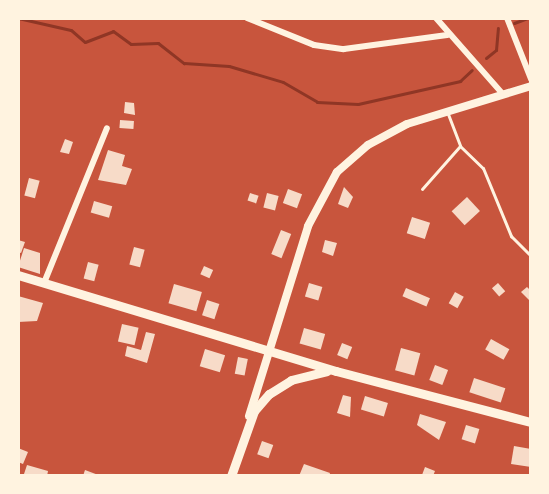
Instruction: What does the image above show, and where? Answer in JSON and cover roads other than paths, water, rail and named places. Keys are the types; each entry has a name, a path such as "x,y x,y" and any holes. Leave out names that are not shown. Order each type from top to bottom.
{"main road":[{"path":"18,275 336,371 531,422"},
{"path":"231,476 244,433 254,411 276,389 314,371 336,371"}],"street":[{"path":"247,18 315,45 344,49 447,35"},
{"path":"436,18 447,35 502,93"},
{"path":"507,18 531,79"},
{"path":"244,433 308,226 337,172 368,145 447,109 531,86"},
{"path":"44,283 106,128"}],"lane":[{"path":"447,109 460,146 483,168 506,226 531,256"},
{"path":"422,189 460,146"}],"waterway":[{"path":"18,18 71,30 85,42 113,31 131,44 158,43 184,63 229,66 283,82 317,102 358,104 460,81 472,70"},
{"path":"514,23 528,18"},
{"path":"486,58 496,50 498,28"}]}
